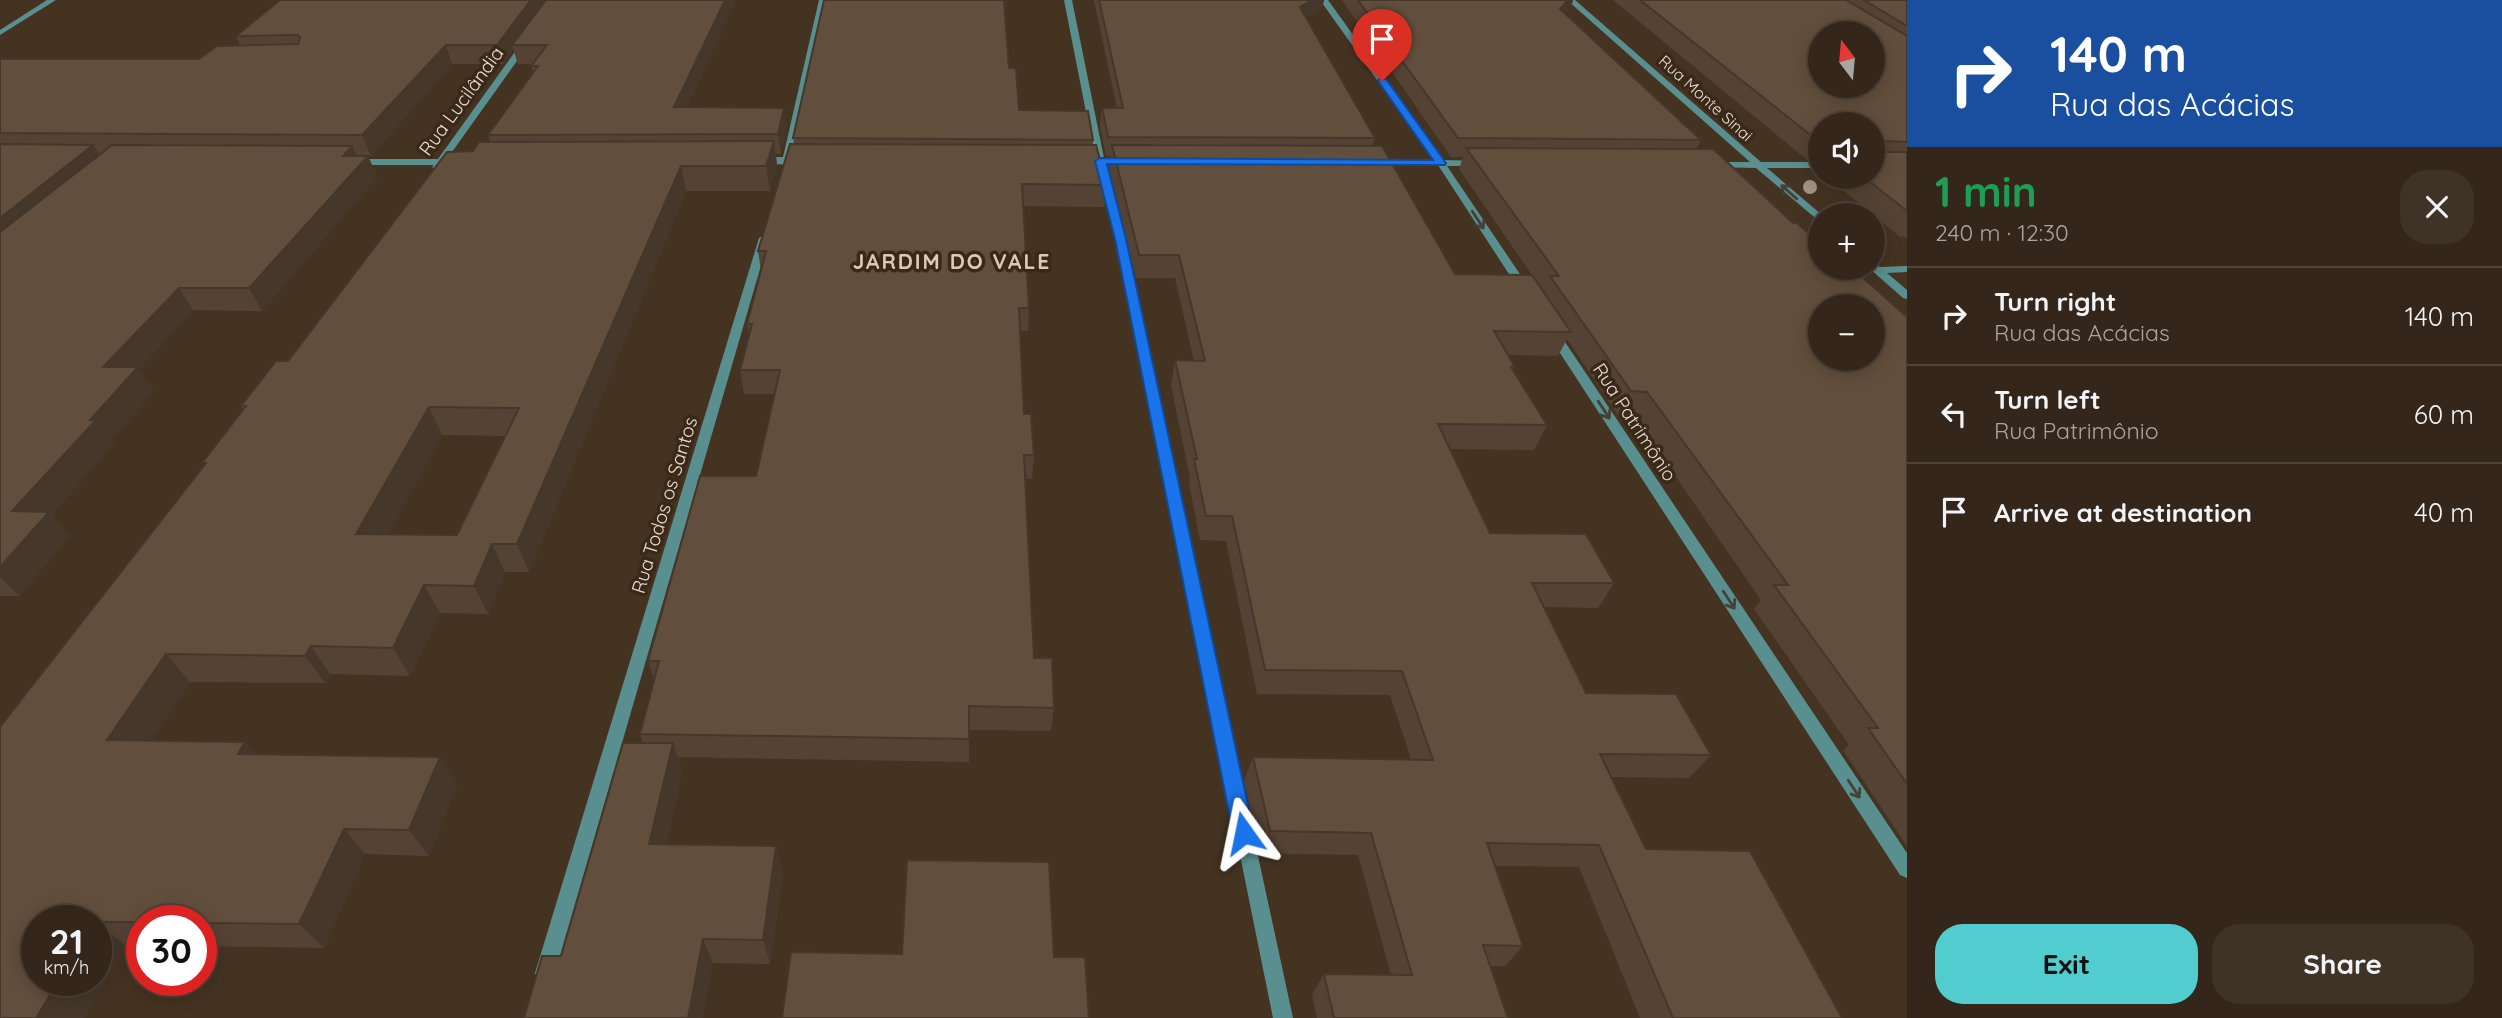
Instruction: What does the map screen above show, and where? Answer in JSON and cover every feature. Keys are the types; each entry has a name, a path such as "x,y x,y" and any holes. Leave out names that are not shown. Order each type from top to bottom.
{"street":[{"path":"0,33 52,0"},
{"path":"785,167 823,0"},
{"path":"1068,0 1100,161 1121,239 1283,1018"},
{"path":"1324,0 1441,163 1532,302"},
{"name":"Rua Monte Sinai","path":"1571,0 1808,209"},
{"name":"Rua Lucilândia","path":"432,174 533,33"},
{"path":"746,160 785,167 814,160"},
{"path":"1073,161 1141,161"},
{"path":"344,162 468,162"},
{"path":"1359,162 1496,163"},
{"path":"1703,165 1808,165"},
{"name":"Rua Todos os Santos","path":"540,991 767,227"},
{"path":"1885,268 1907,270"},
{"path":"1885,276 1907,296"},
{"name":"Rua Patrimônio","path":"1548,325 1907,869"}],"building":[{"path":"280,0 531,0 497,45 446,45 362,135 0,133 0,59 199,59 217,46 298,44 298,35 236,36"},
{"path":"546,0 725,0 674,107 784,108 778,134 488,135 538,66 531,66 547,45 512,45"},
{"path":"824,0 1004,0 1009,68 1016,68 1019,110 1088,111 1093,140 793,138"},
{"path":"1099,0 1312,0 1300,7 1375,138 1108,137 1102,108 1123,108"},
{"path":"1358,0 1568,0 1560,9 1701,140 1458,138"},
{"path":"1640,0 1846,0 1882,21 1808,21 1808,98 1885,98 1885,23 1907,36 1907,142 1885,141 1885,112 1808,112 1808,133"},
{"path":"1864,0 1907,0 1907,26"},
{"path":"774,141 766,166 681,166 517,544 492,544 474,586 424,585 393,648 311,646 305,656 166,654 107,740 245,742 238,754 440,757 409,830 344,829 299,924 217,923 217,905 126,905 126,922 112,922 112,905 21,905 21,996 49,996 36,1018 0,1018 0,727 206,463 202,463 246,406 241,406 276,361 288,361 447,152 473,151 479,142","holes":["429,407 519,408 457,535 356,534"]},
{"path":"0,144 93,145 0,218"},
{"path":"790,144 1096,145 1107,185 1022,184 1029,308 1019,308 1024,414 1031,414 1034,455 1024,455 1034,658 1052,658 1054,708 969,706 969,739 640,734 659,661 648,661 700,476 756,476 780,370 740,370 752,324 747,324 766,251 758,251"},
{"path":"112,145 352,146 343,156 368,156 249,288 179,288 103,367 138,367 90,420 96,420 12,511 49,512 0,567 0,232"},
{"path":"1112,145 1382,146 1455,274 1532,275 1571,332 1494,331 1515,367 1511,367 1547,425 1438,424 1490,533 1586,534 1614,583 1532,583 1586,693 1676,694 1711,755 1600,754 1646,849 1750,851 1842,1018 1673,1018 1599,845 1487,843 1523,946 1483,945 1508,1018 1334,1018 1324,974 1412,975 1371,833 1270,831 1253,757 1433,760 1402,671 1265,670 1232,516 1206,516 1194,459 1197,459 1175,360 1205,361 1179,255 1139,255"},
{"path":"1466,148 1713,149 1793,223 1797,223 1808,233 1808,280 1865,280 1881,294 1808,294 1808,371 1885,371 1885,297 1907,317 1907,784 1868,728 1878,728 1774,585 1788,585 1647,392 1631,391 1550,276 1559,276"},
{"path":"1885,152 1907,152 1907,211 1879,189 1885,189"},
{"path":"623,743 673,743 649,844 776,846 763,940 703,939 688,1018 524,1018 542,956 561,956"},
{"path":"907,860 1049,862 1054,957 1085,957 1089,1018 782,1018 791,952 902,954"}],"district":[{"name":"JARDIM DO VALE","path":"952,261"}],"route":[{"path":"1244,833 1121,239 1100,161 1441,163 1382,81"}]}
